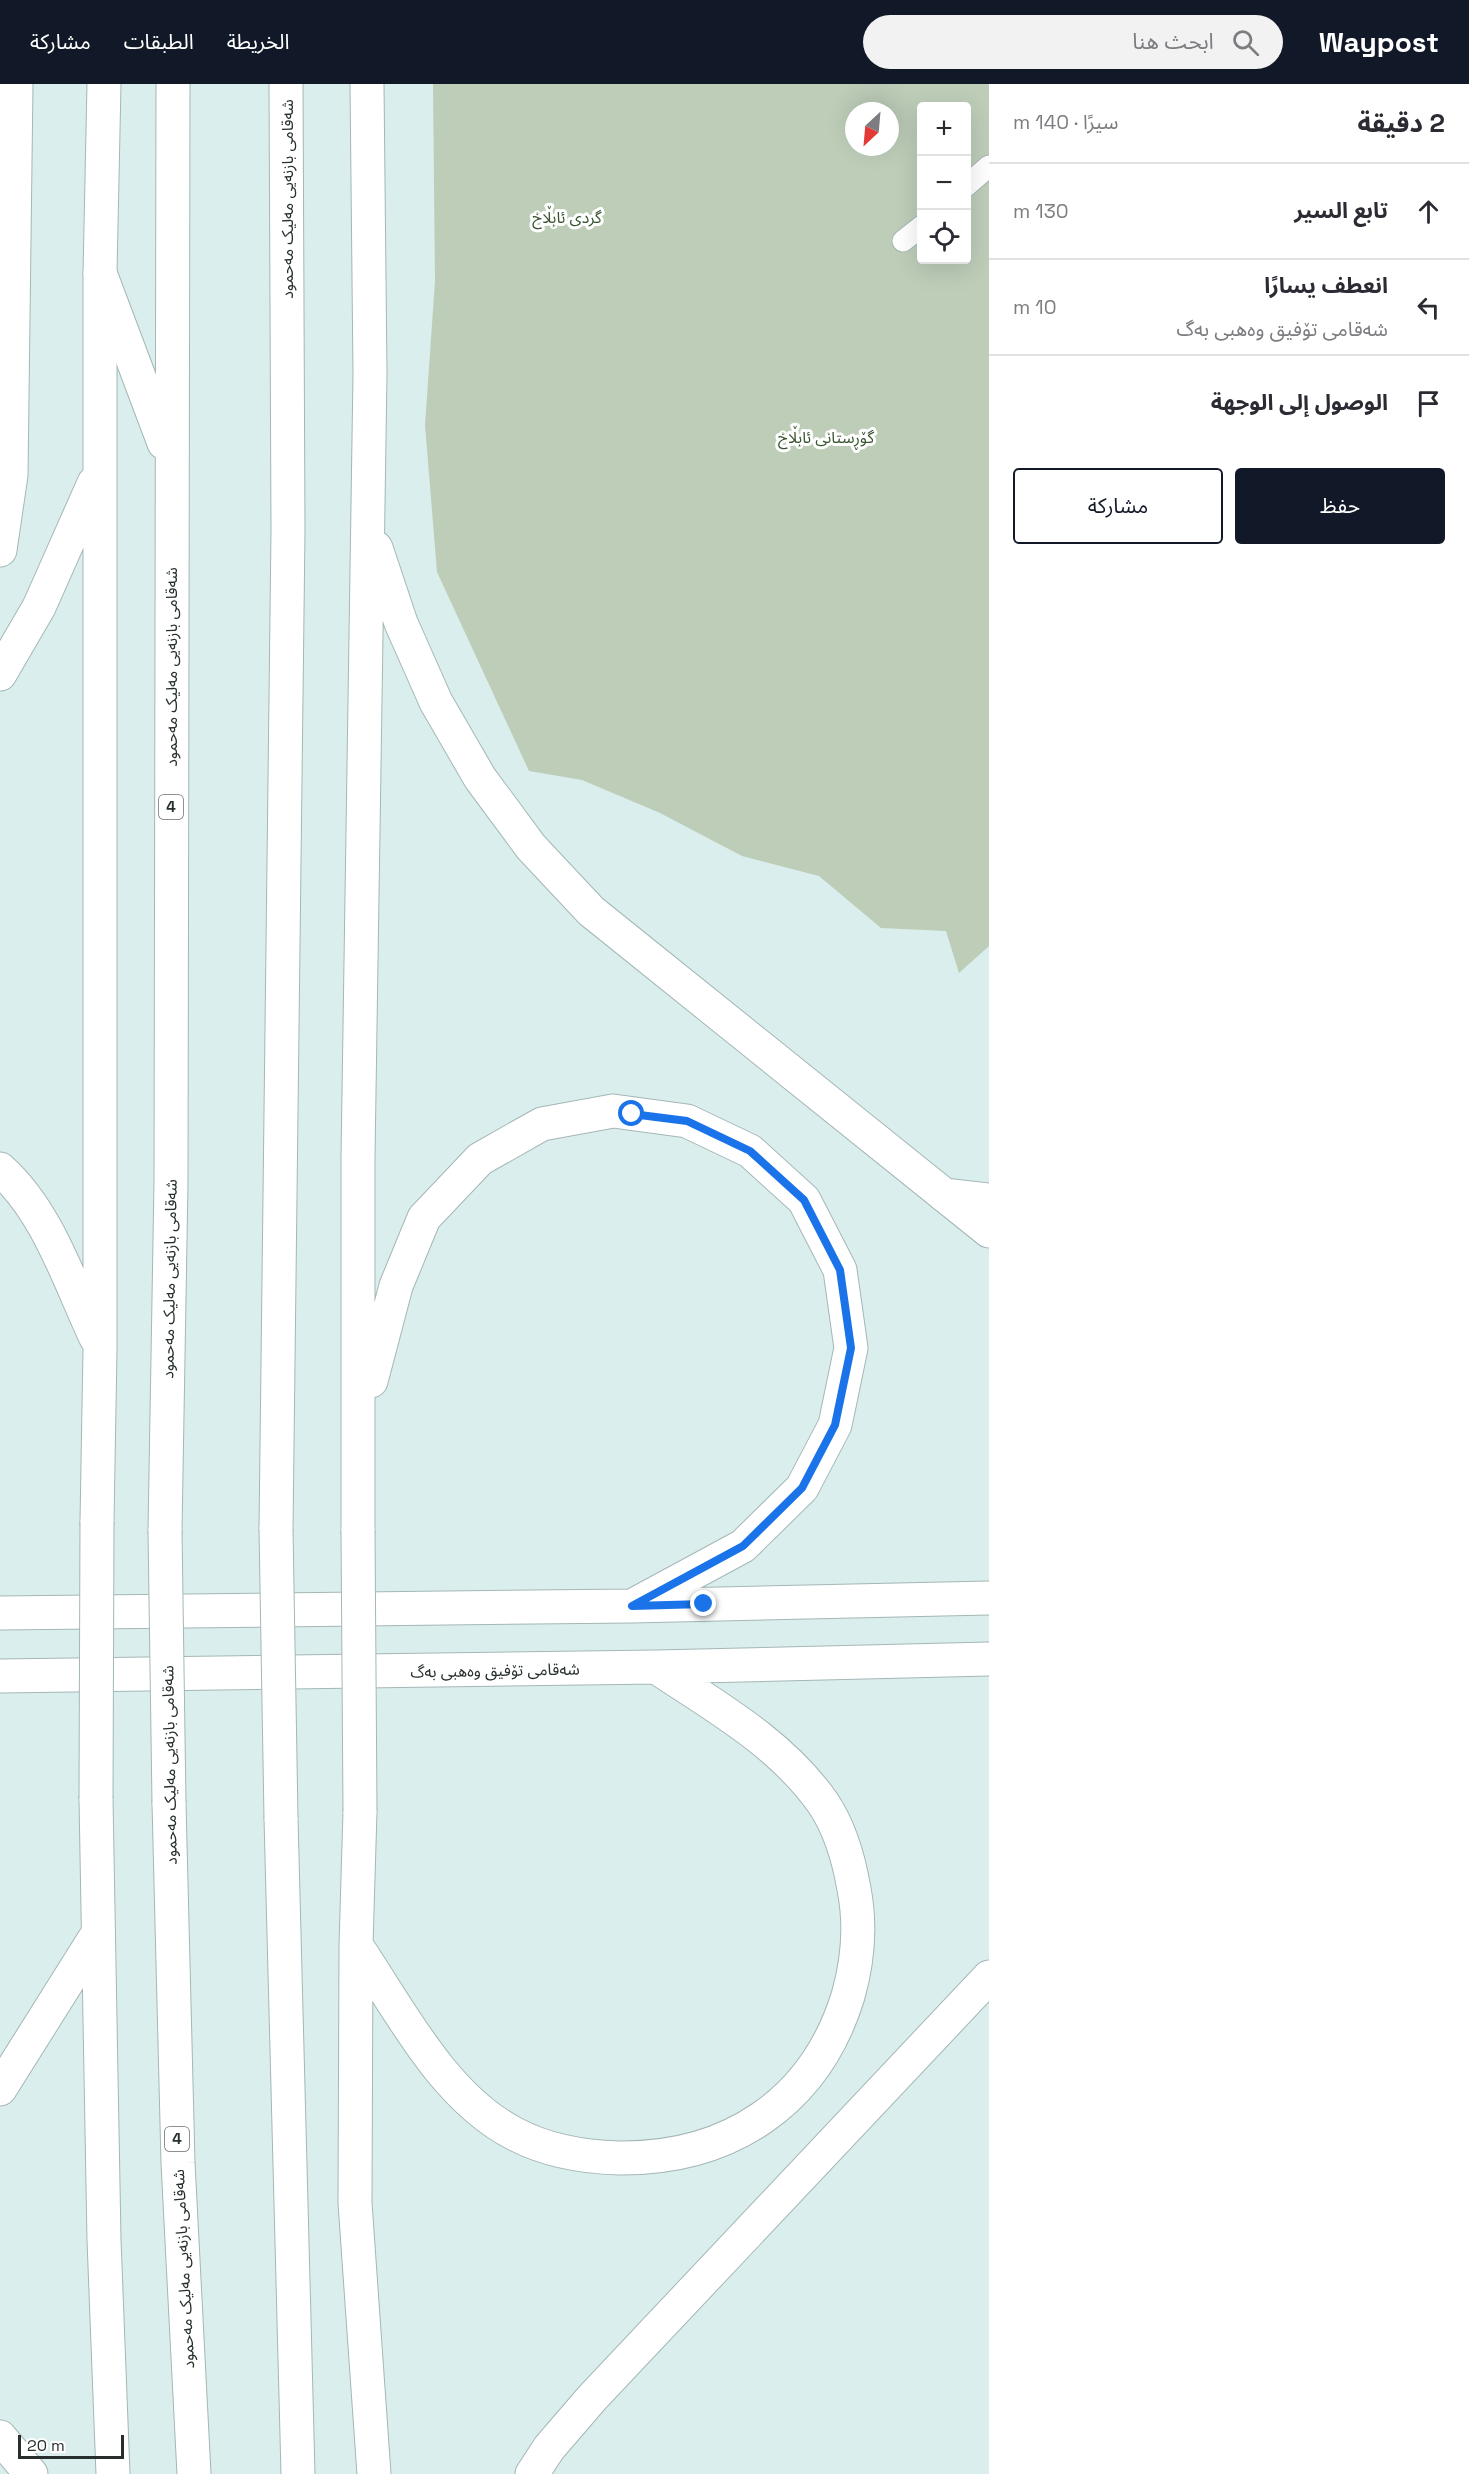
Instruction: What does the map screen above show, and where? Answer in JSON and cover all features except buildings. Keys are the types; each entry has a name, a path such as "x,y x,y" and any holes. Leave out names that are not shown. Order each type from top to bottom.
{"main road":[{"path":"0,550 11,475 16,84"},
{"path":"104,84 100,273 100,1349 96,1799 104,2240 113,2474"},
{"name":"شەقامی بازنەیی مەلیک مەحمود","path":"173,84 171,1183 165,1531 178,2163 194,2474"},
{"name":"شەقامی بازنەیی مەلیک مەحمود","path":"286,84 288,530 276,1529 298,2474"},
{"path":"367,84 370,362 358,1158 360,1811 356,1945 355,2203 374,2474"},
{"path":"100,273 171,461"},
{"path":"0,674 39,607 100,470"},
{"path":"368,522 401,623 436,702 480,778 531,847 591,911 989,1231"},
{"path":"358,1450 374,1364 396,1286 424,1218 480,1159 542,1124 613,1111 687,1121 750,1151 804,1200 840,1270 851,1348 835,1425 802,1488 743,1546 632,1606"},
{"path":"0,1169 11,1178 42,1221 100,1349"},
{"path":"944,1195 989,1200"},
{"path":"0,1612 632,1606 989,1598"},
{"name":"شەقامی تۆفیق وەهبی بەگ","path":"0,1676 656,1667 989,1659"},
{"path":"356,1945 450,2083 480,2111 515,2134 553,2150 594,2158 635,2158 678,2154 720,2142 758,2122 791,2095 819,2061 839,2024 855,1969 859,1913 848,1857 825,1805 789,1761 744,1725 656,1667"},
{"path":"0,2089 98,1933"},
{"path":"532,2474 549,2448 592,2398 989,1977"},
{"path":"0,2437 31,2474"}],"lane":[{"path":"971,182 989,166"},
{"path":"903,242 917,230"}],"green space":[{"path":"433,84 989,84 989,946 959,973 946,931 881,928 819,876 742,856 660,813 582,780 529,771 437,572 425,425 435,281"}],"route":[{"path":"632,1114 687,1121 750,1151 804,1200 840,1270 851,1348 835,1425 802,1488 743,1546 632,1606 704,1604"}],"park label":[{"name":"گردی ئابڵاخ","path":"567,217"},
{"name":"گۆڕستانی ئابڵاخ","path":"826,437"}]}
